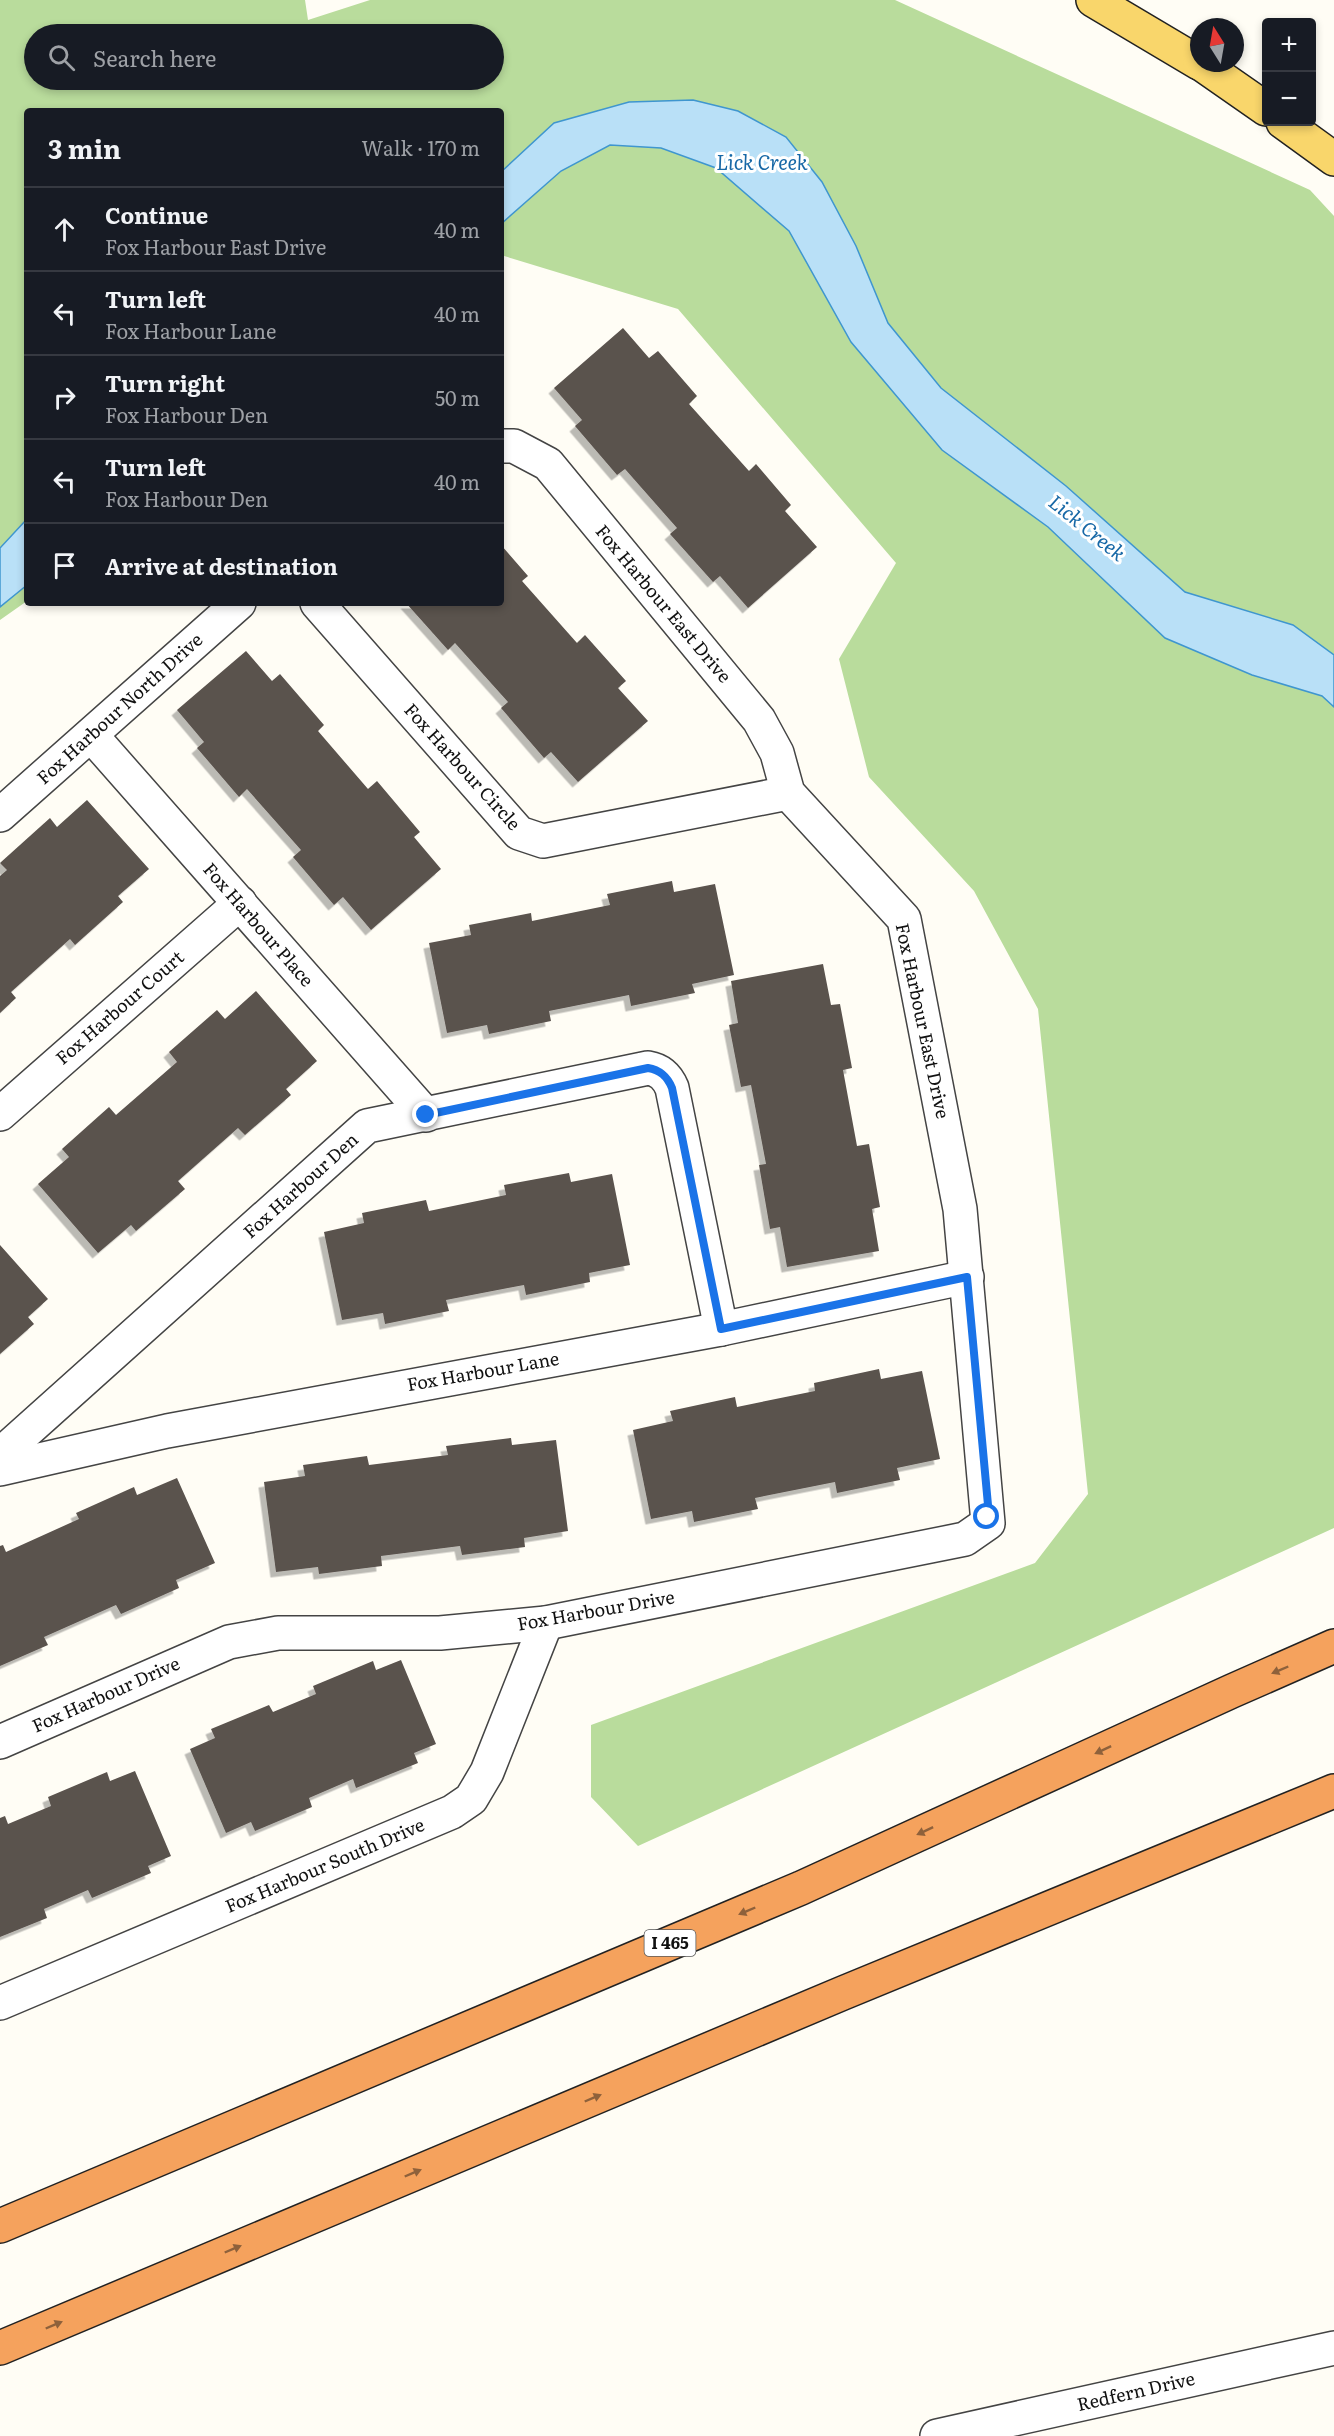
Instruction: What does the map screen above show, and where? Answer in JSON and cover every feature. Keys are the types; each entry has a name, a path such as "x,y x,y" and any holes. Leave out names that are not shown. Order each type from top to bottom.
{"highway":[{"name":"I 465","path":"0,2226 801,1888 1334,1646"},
{"path":"0,2348 821,2002 1334,1791"}],"main road":[{"path":"1093,0 1190,58"},
{"path":"1212,72 1262,106"},
{"path":"1289,126 1334,159"}],"street":[{"name":"Fox Harbour East Drive","path":"507,446 548,464 749,707 764,728 777,753 788,793 904,919 960,1209 988,1523"},
{"name":"Fox Harbour North Drive","path":"0,815 236,606"},
{"name":"Fox Harbour Circle","path":"320,606 519,833 527,838 543,841 788,793"},
{"name":"Fox Harbour Place","path":"91,735 426,1115"},
{"name":"Fox Harbour Court","path":"0,1114 240,903"},
{"name":"Fox Harbour Den","path":"0,1455 367,1126 648,1068 657,1069 669,1080 672,1088 721,1329"},
{"name":"Fox Harbour Lane","path":"0,1469 166,1431 721,1329 967,1277"},
{"name":"Fox Harbour Drive","path":"0,1742 229,1642 278,1633 440,1633 546,1623 965,1539 988,1523"},
{"name":"Fox Harbour South Drive","path":"0,2003 444,1816 471,1798 487,1772 546,1623"},
{"name":"Redfern Drive","path":"937,2436 1334,2348"}],"green space":[{"path":"0,0 305,0 308,20 370,0 895,0 1310,190 1334,216 1334,1528 638,1846 591,1797 591,1725 1035,1563 1088,1494 1038,1009 974,891 869,777 839,659 896,563 678,309 504,256 504,108 24,108 24,603 0,620"}],"water":[{"name":"Lick Creek","path":"693,100 738,111 786,137 822,182 856,246 888,323 941,388 1066,486 1185,592 1293,625 1334,655 1334,707 1322,696 1252,675 1165,638 1048,527 942,450 851,342 789,231 716,168 661,148 610,145 561,171 504,221 504,169 554,123 629,102"},
{"path":"24,522 24,587 0,607 0,548"}],"building":[{"path":"623,328 649,358 658,351 697,396 689,404 749,471 756,464 791,505 785,511 817,547 748,608 720,576 713,582 670,534 677,528 625,469 617,475 575,426 582,420 554,388"},
{"path":"504,548 528,576 522,581 577,643 585,635 626,681 618,688 648,721 578,782 551,752 544,758 501,708 508,702 455,643 448,650 409,606 504,606"},
{"path":"246,651 272,681 280,674 324,725 318,731 368,789 377,781 420,832 414,837 441,869 371,930 343,897 334,905 293,857 301,850 247,789 239,797 197,748 204,742 177,710"},
{"path":"87,800 149,869 118,896 123,902 75,945 70,939 11,992 16,998 0,1013 0,876 7,870 0,863 50,818 57,827"},
{"path":"672,881 674,892 715,884 734,975 692,984 695,993 631,1006 629,995 549,1011 551,1021 489,1034 487,1025 447,1033 429,943 471,935 469,925 531,913 532,921 610,905 607,894"},
{"path":"823,964 831,1005 840,1004 852,1068 843,1070 857,1146 869,1144 880,1207 872,1209 879,1251 787,1267 780,1227 770,1229 759,1165 766,1164 751,1085 741,1087 729,1025 738,1023 731,981"},
{"path":"256,991 317,1061 286,1089 291,1095 245,1135 238,1128 178,1181 185,1189 136,1231 131,1225 98,1253 38,1184 69,1157 62,1149 109,1107 116,1115 177,1062 169,1052 217,1010 225,1019"},
{"path":"569,1173 571,1182 612,1174 630,1265 589,1273 590,1282 526,1295 524,1285 446,1300 449,1311 385,1324 383,1313 342,1320 324,1232 364,1223 362,1213 426,1200 429,1211 506,1195 504,1185"},
{"path":"0,1245 48,1299 28,1317 34,1324 0,1354"},
{"path":"879,1369 881,1379 922,1371 940,1459 897,1468 900,1480 837,1493 835,1482 755,1498 758,1509 694,1522 692,1511 651,1519 633,1430 673,1421 670,1411 735,1397 737,1407 815,1391 814,1383"},
{"path":"511,1438 512,1445 556,1440 568,1531 524,1538 525,1547 462,1555 460,1546 381,1556 382,1566 319,1574 318,1567 276,1572 264,1482 305,1476 303,1465 367,1456 369,1465 448,1455 446,1446"},
{"path":"177,1478 215,1563 176,1580 179,1588 121,1614 116,1605 44,1637 48,1645 0,1666 0,1546 3,1545 6,1552 79,1519 76,1513 134,1487 137,1495"},
{"path":"401,1660 436,1744 414,1753 418,1763 356,1788 353,1779 309,1798 312,1807 255,1831 251,1822 226,1833 190,1749 215,1738 211,1729 269,1705 273,1712 316,1694 313,1686 373,1661 376,1670"},
{"path":"135,1771 171,1856 148,1866 151,1873 92,1898 88,1890 44,1909 47,1918 0,1937 0,1818 5,1816 8,1824 51,1806 48,1797 107,1772 110,1781"}],"route":[{"path":"426,1115 648,1068 657,1069 669,1080 672,1088 721,1329 967,1277 988,1505 987,1517"}]}
